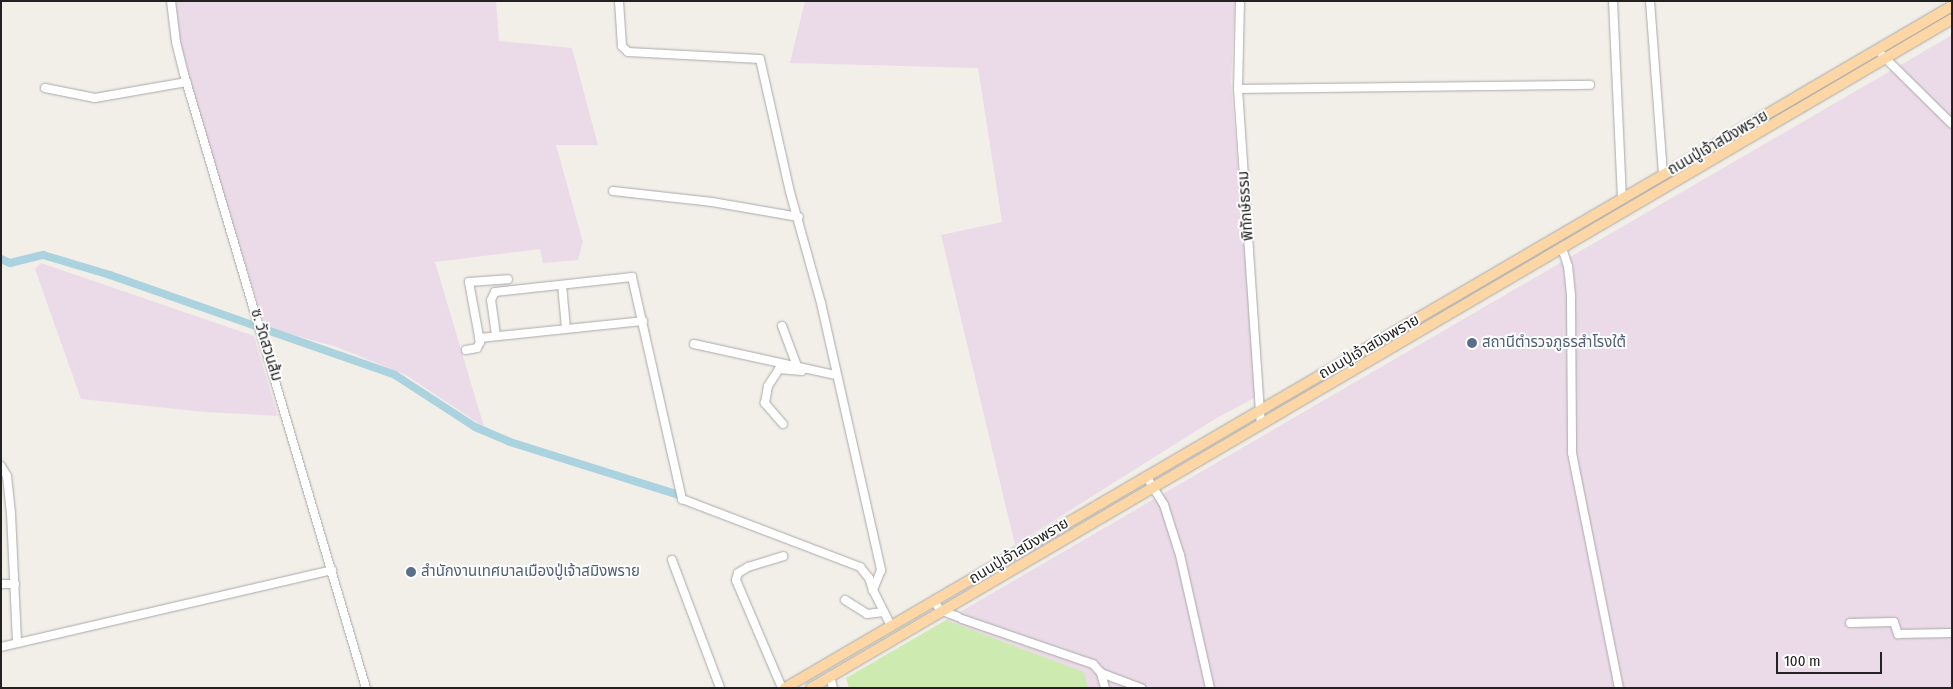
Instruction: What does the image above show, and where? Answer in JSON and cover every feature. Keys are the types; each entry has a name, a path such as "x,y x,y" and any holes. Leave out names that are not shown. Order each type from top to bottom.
{"main road":[{"name":"ถนนปู่เจ้าสมิงพราย","path":"783,688 1952,6"},
{"name":"ถนนปู่เจ้าสมิงพราย","path":"810,688 940,610 1952,19"},
{"path":"1556,238 1562,248"},
{"path":"1452,299 1458,308"}],"street":[{"name":"ซ. วัดสวนส้ม","path":"171,1 176,42 187,82 366,688"},
{"path":"619,1 622,46 628,52 760,60 790,192 799,217 881,570 873,590"},
{"name":"พิทักษ์ธรรม","path":"1240,1 1238,89 1261,423"},
{"path":"1613,1 1622,199"},
{"path":"1650,1 1663,175"},
{"path":"1880,48 1884,59 1952,124"},
{"path":"45,88 95,98 187,82"},
{"path":"1238,89 1590,85"},
{"path":"614,191 712,202 799,217"},
{"path":"1562,248 1568,266 1571,297 1572,453 1619,688"},
{"path":"496,335 492,294 632,278 682,499 860,567 869,578 891,626"},
{"path":"466,350 480,346 468,283 508,279"},
{"path":"562,285 566,328"},
{"path":"479,338 643,321"},
{"path":"782,326 797,366"},
{"path":"694,344 835,374"},
{"path":"784,424 765,403 773,375 778,368 804,372 813,369"},
{"path":"1,466 7,476 17,642"},
{"path":"1146,476 1168,516 1183,565 1210,688"},
{"path":"783,556 748,567 736,577 783,688"},
{"path":"672,560 720,688"},
{"path":"1,647 332,570"},
{"path":"1,584 15,584"},
{"path":"845,600 867,614 884,612"},
{"path":"934,601 940,610 1093,664 1101,673 1141,688"},
{"path":"1850,623 1894,622 1899,634 1952,633"},
{"path":"1101,673 1104,688"},
{"path":"830,676 833,688"}],"shaded area":[{"path":"176,1 496,1 499,41 572,48 598,145 556,145 583,242 578,260 543,263 540,249 435,262 484,427 406,375 337,347 265,327 180,53"},
{"path":"805,1 1235,1 1231,82 1256,397 1215,419 1015,545 941,235 1002,222 978,68 790,63"},
{"path":"1952,35 1952,688 1088,688 1083,672 946,620"},
{"path":"41,263 254,336 278,416 205,412 81,399 35,269"}],"green space":[{"path":"946,620 1084,672 1088,688 849,688 846,678"}],"waterway":[{"path":"1,259 10,263 43,255 110,275 395,375 475,427 510,442 682,496"}],"place":[{"name":"สถานีตำรวจภูธรสำโรงใต้","path":"1472,343"},
{"name":"สำนักงานเทศบาลเมืองปู่เจ้าสมิงพราย","path":"411,572"}]}
